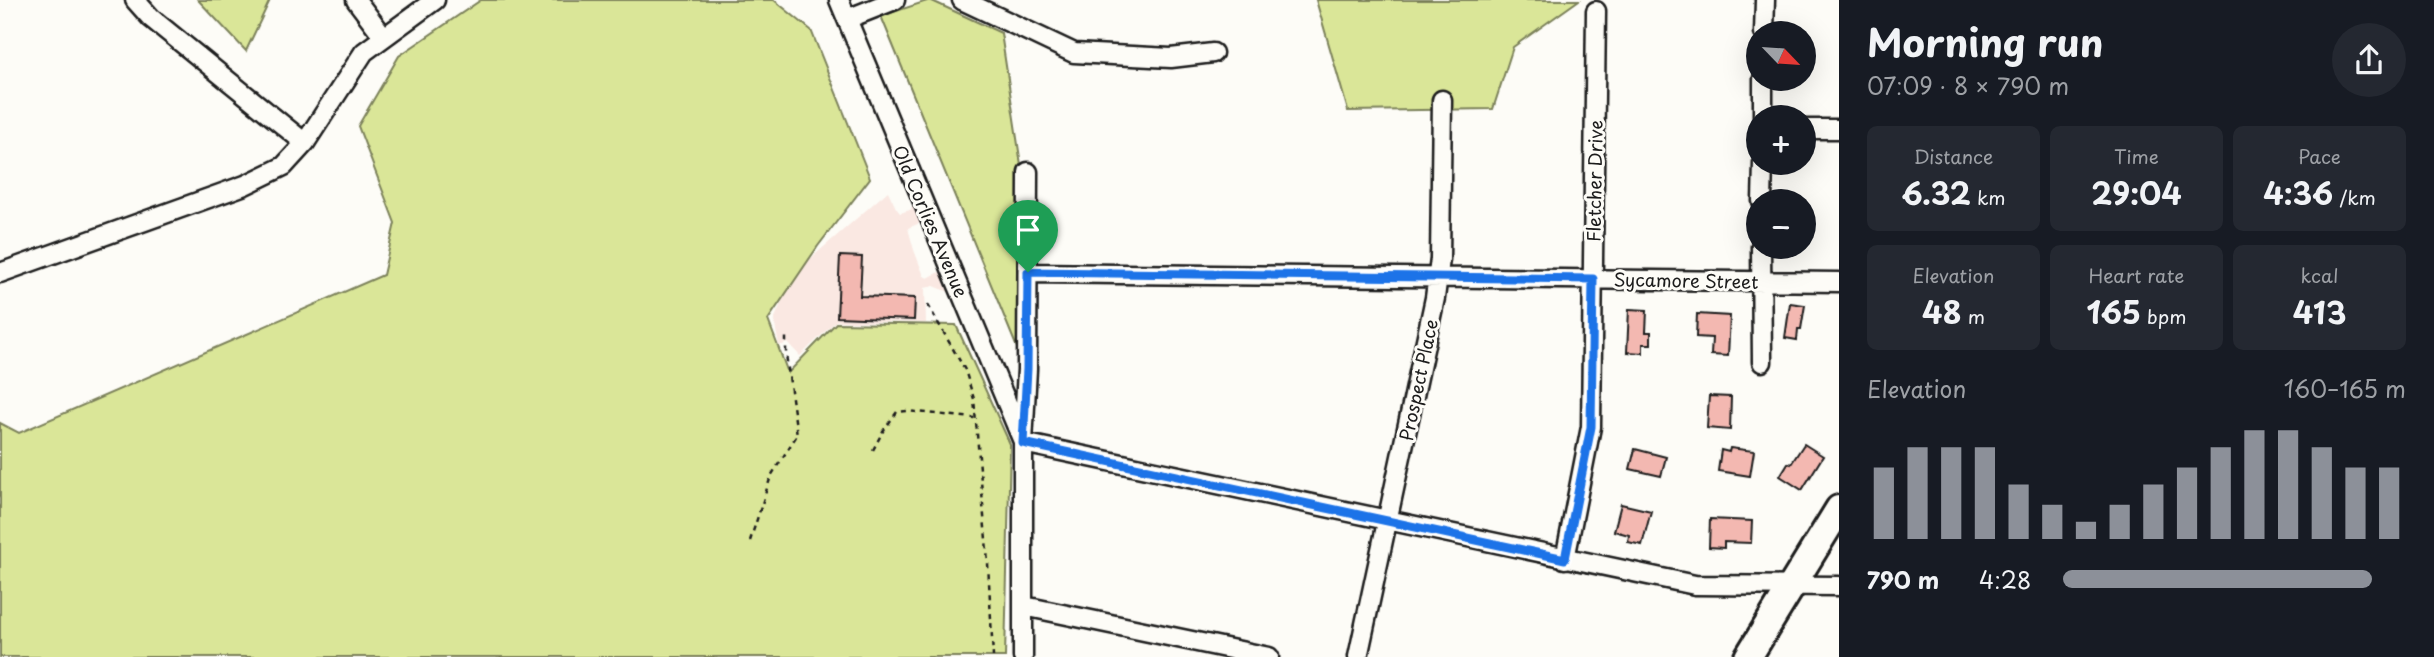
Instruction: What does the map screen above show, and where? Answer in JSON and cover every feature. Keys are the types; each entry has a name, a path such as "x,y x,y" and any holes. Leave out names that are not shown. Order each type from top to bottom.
{"highway":[{"path":"1748,657 1839,509"}],"street":[{"path":"135,0 151,18 305,143"},
{"path":"356,0 384,37"},
{"path":"0,273 245,185 284,166 305,143 364,52 435,0"},
{"name":"Old Corlies Avenue","path":"839,0 1023,443"},
{"path":"847,19 895,0"},
{"path":"962,0 1074,53 1171,58 1213,53"},
{"path":"1764,21 1765,0"},
{"name":"Fletcher Drive","path":"1565,559 1591,427 1596,11"},
{"name":"Prospect Place","path":"1359,657 1436,298 1442,216 1442,100"},
{"path":"1816,129 1839,129"},
{"name":"Old Corlies Avenue","path":"1023,657 1023,443 1027,369 1028,172"},
{"path":"1761,259 1762,362"},
{"name":"Sycamore Street","path":"1028,272 1839,282"},
{"path":"1023,443 1695,585 1839,586"},
{"path":"1024,606 1269,657"}],"path":[{"path":"928,305 965,370 974,399 993,657"},
{"path":"750,541 771,476 797,435 786,354 786,334"},
{"path":"873,450 897,412 974,418"}],"shaded area":[{"path":"888,191 900,213 910,210 915,201 924,225 920,223 908,228 914,250 924,276 928,278 941,271 949,292 934,286 925,288 926,323 836,321 800,356 788,343 779,346 774,320 794,273"}],"green space":[{"path":"198,0 270,0 246,51"},
{"path":"481,0 774,0 811,30 870,178 818,246 768,320 788,373 836,323 956,325 1010,444 1005,657 0,657 0,423 19,433 383,275 395,223 358,126 399,56"},
{"path":"930,0 1001,33 1025,191 1022,360 881,16"},
{"path":"1316,0 1579,0 1513,47 1493,109 1348,111"}],"building":[{"path":"840,256 862,257 860,296 915,298 914,320 837,317"},
{"path":"1790,303 1805,305 1797,340 1785,338"},
{"path":"1629,309 1647,310 1646,332 1651,332 1651,344 1643,344 1643,353 1627,352"},
{"path":"1697,314 1730,316 1728,356 1711,355 1712,338 1696,337"},
{"path":"1709,396 1731,397 1730,430 1707,428"},
{"path":"1804,444 1823,456 1802,490 1780,476"},
{"path":"1730,448 1754,451 1750,476 1718,471 1721,450 1729,452"},
{"path":"1635,449 1666,457 1661,476 1630,469"},
{"path":"1621,504 1651,511 1642,545 1628,542 1629,535 1614,531"},
{"path":"1710,519 1752,521 1751,543 1724,542 1724,548 1709,547"}],"route":[{"path":"1028,272 1593,279 1591,427 1565,559 1023,443 1028,272"}]}
